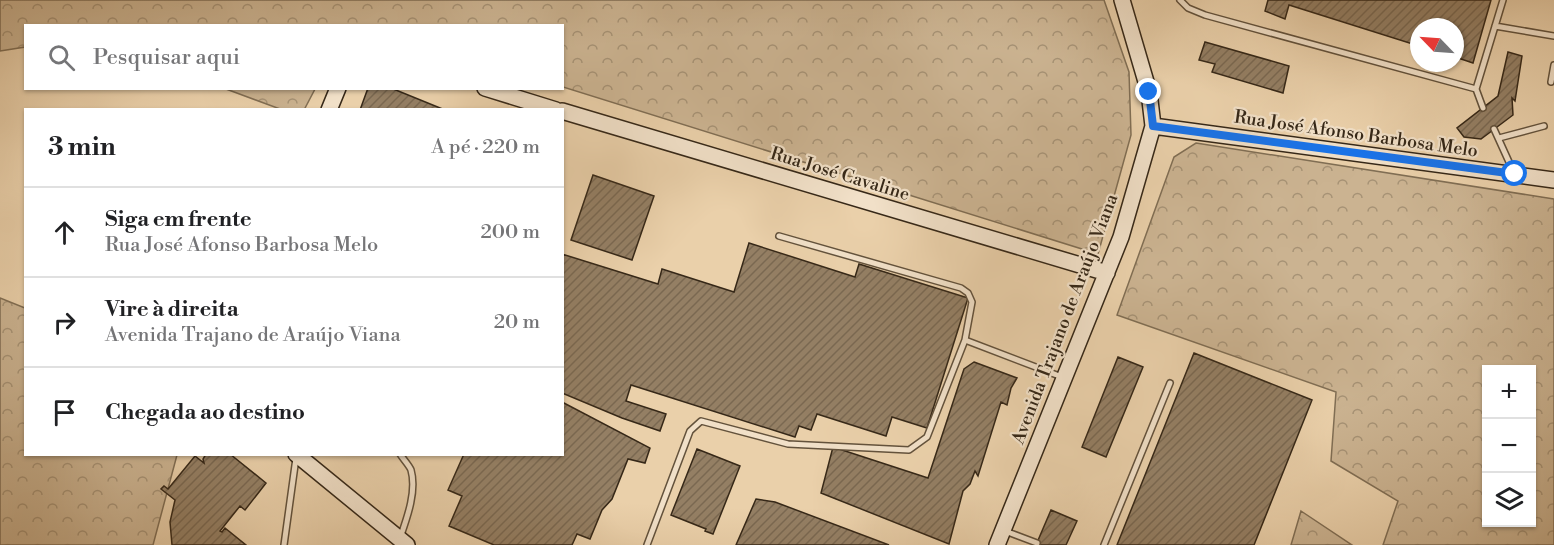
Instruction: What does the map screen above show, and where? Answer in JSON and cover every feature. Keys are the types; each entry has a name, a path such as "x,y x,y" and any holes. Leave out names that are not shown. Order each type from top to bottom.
{"street":[{"name":"Avenida Trajano de Araújo Viana","path":"1000,538 1121,237 1153,126 1149,92 1122,0"},
{"path":"330,108 337,90"},
{"path":"491,90 550,108"},
{"name":"Rua José Cavaline","path":"564,112 1107,273"},
{"name":"Rua José Afonso Barbosa Melo","path":"1153,126 1554,180"},
{"path":"297,456 403,542"}],"lane":[{"path":"1180,0 1188,8 1205,15 1476,89"},
{"path":"1483,108 1476,89 1503,0"},
{"path":"1495,26 1554,36"},
{"path":"1551,82 1554,65"},
{"path":"1499,138 1544,126"},
{"path":"1494,129 1515,174"},
{"path":"647,545 690,431 701,421 788,444 909,450 927,437 965,340 972,302 969,293 961,288 779,236"},
{"path":"965,340 1064,378"},
{"path":"1104,545 1170,383"},
{"path":"284,545 296,456"},
{"path":"401,456 411,469 412,483 403,542"},
{"path":"1000,538 1037,543"}],"green space":[{"path":"0,0 1104,0 1129,72 1131,135 1098,254 564,87 564,24 24,24 24,47 0,51"},
{"path":"229,90 314,90 305,108 277,108"},
{"path":"1196,143 1554,199 1554,545 1383,545 1398,501 1331,461 1336,392 1117,315 1174,157"},
{"path":"0,298 24,308 24,456 177,456 153,545 0,545"},
{"path":"1301,511 1352,545 1291,545"}],"building":[{"path":"1268,0 1491,0 1473,63 1464,60 1464,18 1410,18 1410,43 1289,5 1285,19 1265,11"},
{"path":"1205,42 1289,66 1283,93 1212,72 1215,64 1199,60"},
{"path":"1508,52 1522,56 1515,101 1512,98 1513,115 1481,139 1464,137 1457,128 1498,96"},
{"path":"367,90 396,90 440,108 361,108"},
{"path":"593,175 654,196 632,260 571,240"},
{"path":"749,243 855,277 859,264 968,298 927,428 892,417 886,436 817,414 811,430 799,426 795,437 631,385 626,401 666,414 660,431 564,394 564,255 658,284 662,269 734,292"},
{"path":"1194,353 1312,400 1254,545 1117,545"},
{"path":"1118,357 1143,367 1106,457 1082,447"},
{"path":"974,362 1017,378 1011,388 1007,405 1001,402 978,476 975,471 970,484 963,491 949,544 821,493 833,447 928,478 964,369"},
{"path":"564,403 650,448 645,463 628,459 612,499 602,510 590,539 577,534 572,545 494,545 449,526 462,496 448,490 463,456 564,456"},
{"path":"697,449 740,466 713,534 671,515"},
{"path":"195,456 204,463 205,456 232,456 266,483 245,510 240,506 220,531 222,532 225,528 246,545 172,545 170,522 175,500 161,489 164,486 168,489"},
{"path":"756,499 775,502 889,545 736,545"},
{"path":"1051,510 1077,521 1066,545 1036,545"}],"route":[{"path":"1149,92 1153,126 1515,174"}]}
